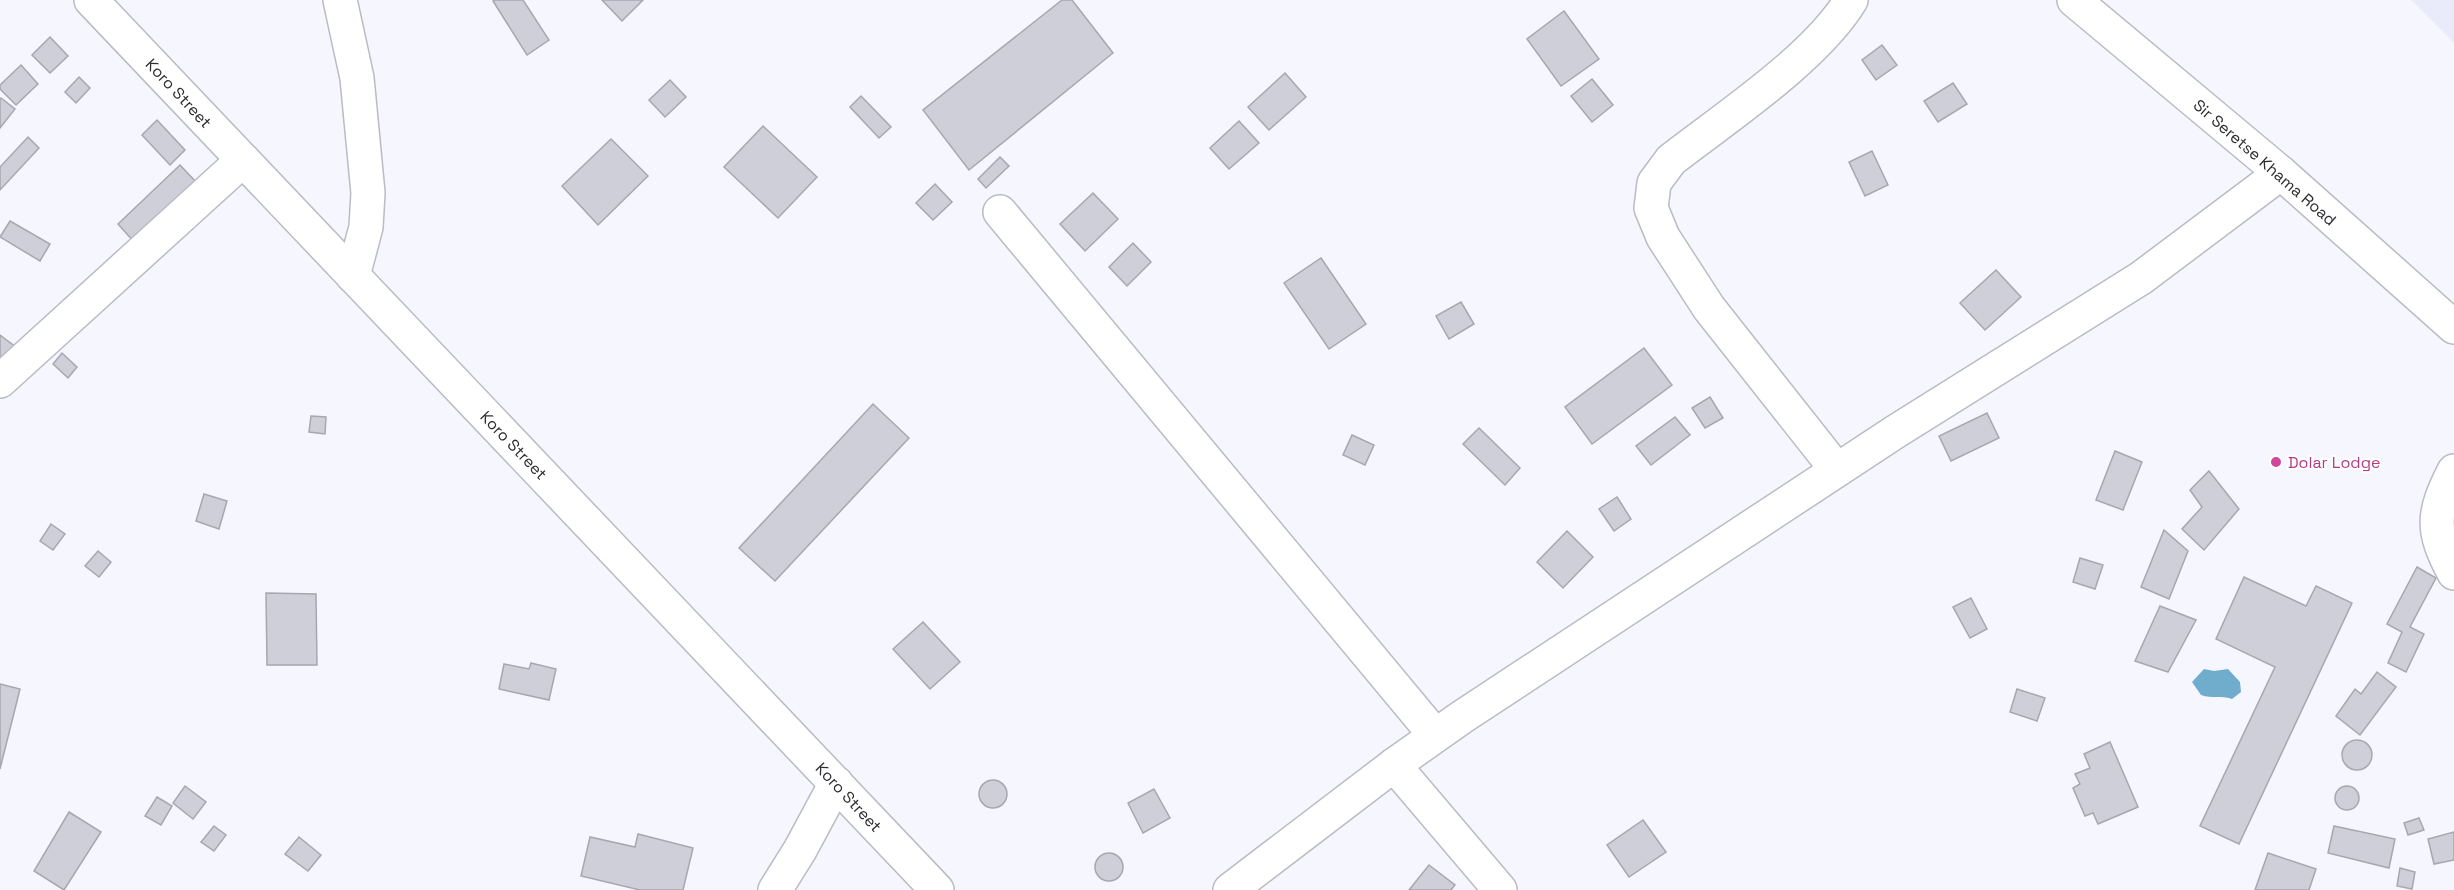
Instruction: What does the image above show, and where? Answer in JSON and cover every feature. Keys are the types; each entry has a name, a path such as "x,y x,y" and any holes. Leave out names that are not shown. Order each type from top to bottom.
{"street":[{"name":"Koro Street","path":"91,0 937,890"},
{"path":"340,0 357,78 368,193 366,227 353,276"},
{"path":"1837,470 1709,308 1663,237 1651,208 1654,183 1671,160 1805,52 1841,16 1851,0"},
{"name":"Sir Seretse Khama Road","path":"2074,0 2281,173 2454,327"},
{"path":"0,381 243,160"},
{"path":"1230,890 1435,735 1837,470 2141,278 2281,173"},
{"path":"1000,212 1435,735"},
{"path":"2454,471 2443,493 2436,520 2440,547 2454,573"},
{"path":"1394,765 1500,890"},
{"path":"775,890 800,850 836,783"}],"shaded area":[{"path":"2411,0 2454,0 2454,43"}],"water":[{"path":"2204,669 2214,671 2228,669 2240,682 2241,692 2232,699 2201,695 2192,682"}],"building":[{"path":"523,0 549,40 527,55 493,1"},
{"path":"602,0 643,0 622,21"},
{"path":"1062,0 1072,0 1113,53 969,170 923,110"},
{"path":"1564,11 1599,59 1561,86 1527,39"},
{"path":"50,37 68,56 50,73 32,55"},
{"path":"1882,45 1897,65 1876,80 1862,60"},
{"path":"21,65 38,84 16,105 0,89 0,85"},
{"path":"1285,73 1306,97 1269,130 1248,107"},
{"path":"79,77 90,88 76,103 65,92"},
{"path":"1592,79 1613,105 1592,122 1571,96"},
{"path":"670,80 686,97 665,117 649,100"},
{"path":"1953,83 1967,104 1938,122 1924,101"},
{"path":"861,96 891,127 879,138 850,107"},
{"path":"0,99 15,109 0,128"},
{"path":"157,120 185,150 170,165 142,135"},
{"path":"1239,121 1259,143 1229,169 1210,148"},
{"path":"763,126 817,177 778,218 724,167"},
{"path":"28,137 39,148 0,190 0,167"},
{"path":"611,139 648,176 598,225 562,186"},
{"path":"1872,151 1888,185 1865,196 1849,162"},
{"path":"1000,157 1009,166 986,188 978,179"},
{"path":"180,165 197,183 134,242 118,224"},
{"path":"935,184 952,202 933,220 916,203"},
{"path":"1093,193 1118,219 1085,251 1060,224"},
{"path":"10,221 50,244 40,261 0,237"},
{"path":"1133,243 1151,262 1127,286 1109,267"},
{"path":"1321,258 1366,324 1329,349 1284,283"},
{"path":"1996,270 2021,297 1985,330 1960,303"},
{"path":"1461,302 1474,324 1449,339 1436,316"},
{"path":"0,335 16,347 0,366"},
{"path":"1644,348 1672,385 1592,444 1565,407"},
{"path":"62,353 77,367 68,378 53,364"},
{"path":"1710,397 1723,418 1705,428 1692,408"},
{"path":"873,404 909,438 775,581 739,548"},
{"path":"1987,413 1999,438 1951,461 1939,436"},
{"path":"311,416 326,417 325,434 309,432"},
{"path":"1675,417 1690,435 1651,465 1636,446"},
{"path":"1479,428 1520,468 1505,485 1463,444"},
{"path":"1352,435 1374,445 1365,465 1343,455"},
{"path":"2115,451 2142,462 2123,510 2096,500"},
{"path":"2209,471 2239,509 2204,550 2182,529 2202,507 2190,490"},
{"path":"204,494 227,501 219,529 196,521"},
{"path":"1617,497 1631,519 1614,531 1599,509"},
{"path":"51,524 65,534 53,550 40,541"},
{"path":"2164,530 2188,551 2169,599 2141,587"},
{"path":"1567,531 1593,557 1563,588 1537,562"},
{"path":"98,551 111,562 99,577 85,566"},
{"path":"2080,558 2103,565 2095,589 2073,582"},
{"path":"2417,567 2436,578 2410,627 2424,634 2406,672 2388,663 2402,632 2387,624"},
{"path":"2244,577 2306,606 2316,586 2352,603 2239,844 2200,826 2275,667 2216,639"},
{"path":"266,593 316,594 317,665 267,665"},
{"path":"1971,598 1987,629 1970,638 1953,607"},
{"path":"2160,606 2196,620 2168,672 2135,661"},
{"path":"923,622 960,662 930,689 893,649"},
{"path":"531,663 556,669 549,700 499,689 504,664 529,669"},
{"path":"2377,672 2396,687 2360,735 2336,716 2355,689 2361,694"},
{"path":"0,684 20,689 0,769"},
{"path":"2017,689 2045,698 2037,721 2010,712"},
{"path":"2357,740 2368,744 2372,755 2368,766 2357,770 2346,766 2342,755 2346,744"},
{"path":"2110,742 2138,807 2098,824 2093,813 2085,816 2073,788 2080,784 2075,774 2090,768 2084,754"},
{"path":"993,780 1003,784 1007,794 1003,804 993,808 983,804 979,794 983,784"},
{"path":"185,786 206,802 193,819 173,803"},
{"path":"2347,786 2356,789 2359,798 2356,807 2347,810 2338,807 2335,798 2338,789"},
{"path":"1154,789 1170,818 1143,833 1128,803"},
{"path":"157,797 172,806 161,825 145,816"},
{"path":"69,812 101,832 64,890 34,871"},
{"path":"2419,818 2424,830 2408,835 2404,823"},
{"path":"1643,820 1666,852 1629,877 1607,845"},
{"path":"214,826 226,835 214,851 201,842"},
{"path":"2334,826 2395,839 2389,868 2328,853"},
{"path":"2454,832 2454,860 2434,864 2428,839"},
{"path":"638,834 693,848 683,890 640,890 581,876 590,837 635,847"},
{"path":"299,837 321,855 308,871 285,854"},
{"path":"1109,853 1119,857 1123,867 1119,877 1109,881 1099,877 1095,867 1099,857"},
{"path":"2268,853 2316,869 2309,890 2255,890"},
{"path":"1429,865 1455,885 1451,890 1409,890"},
{"path":"2400,868 2415,872 2412,889 2397,886"}],"place":[{"name":"Dolar Lodge","path":"2276,462"}]}
